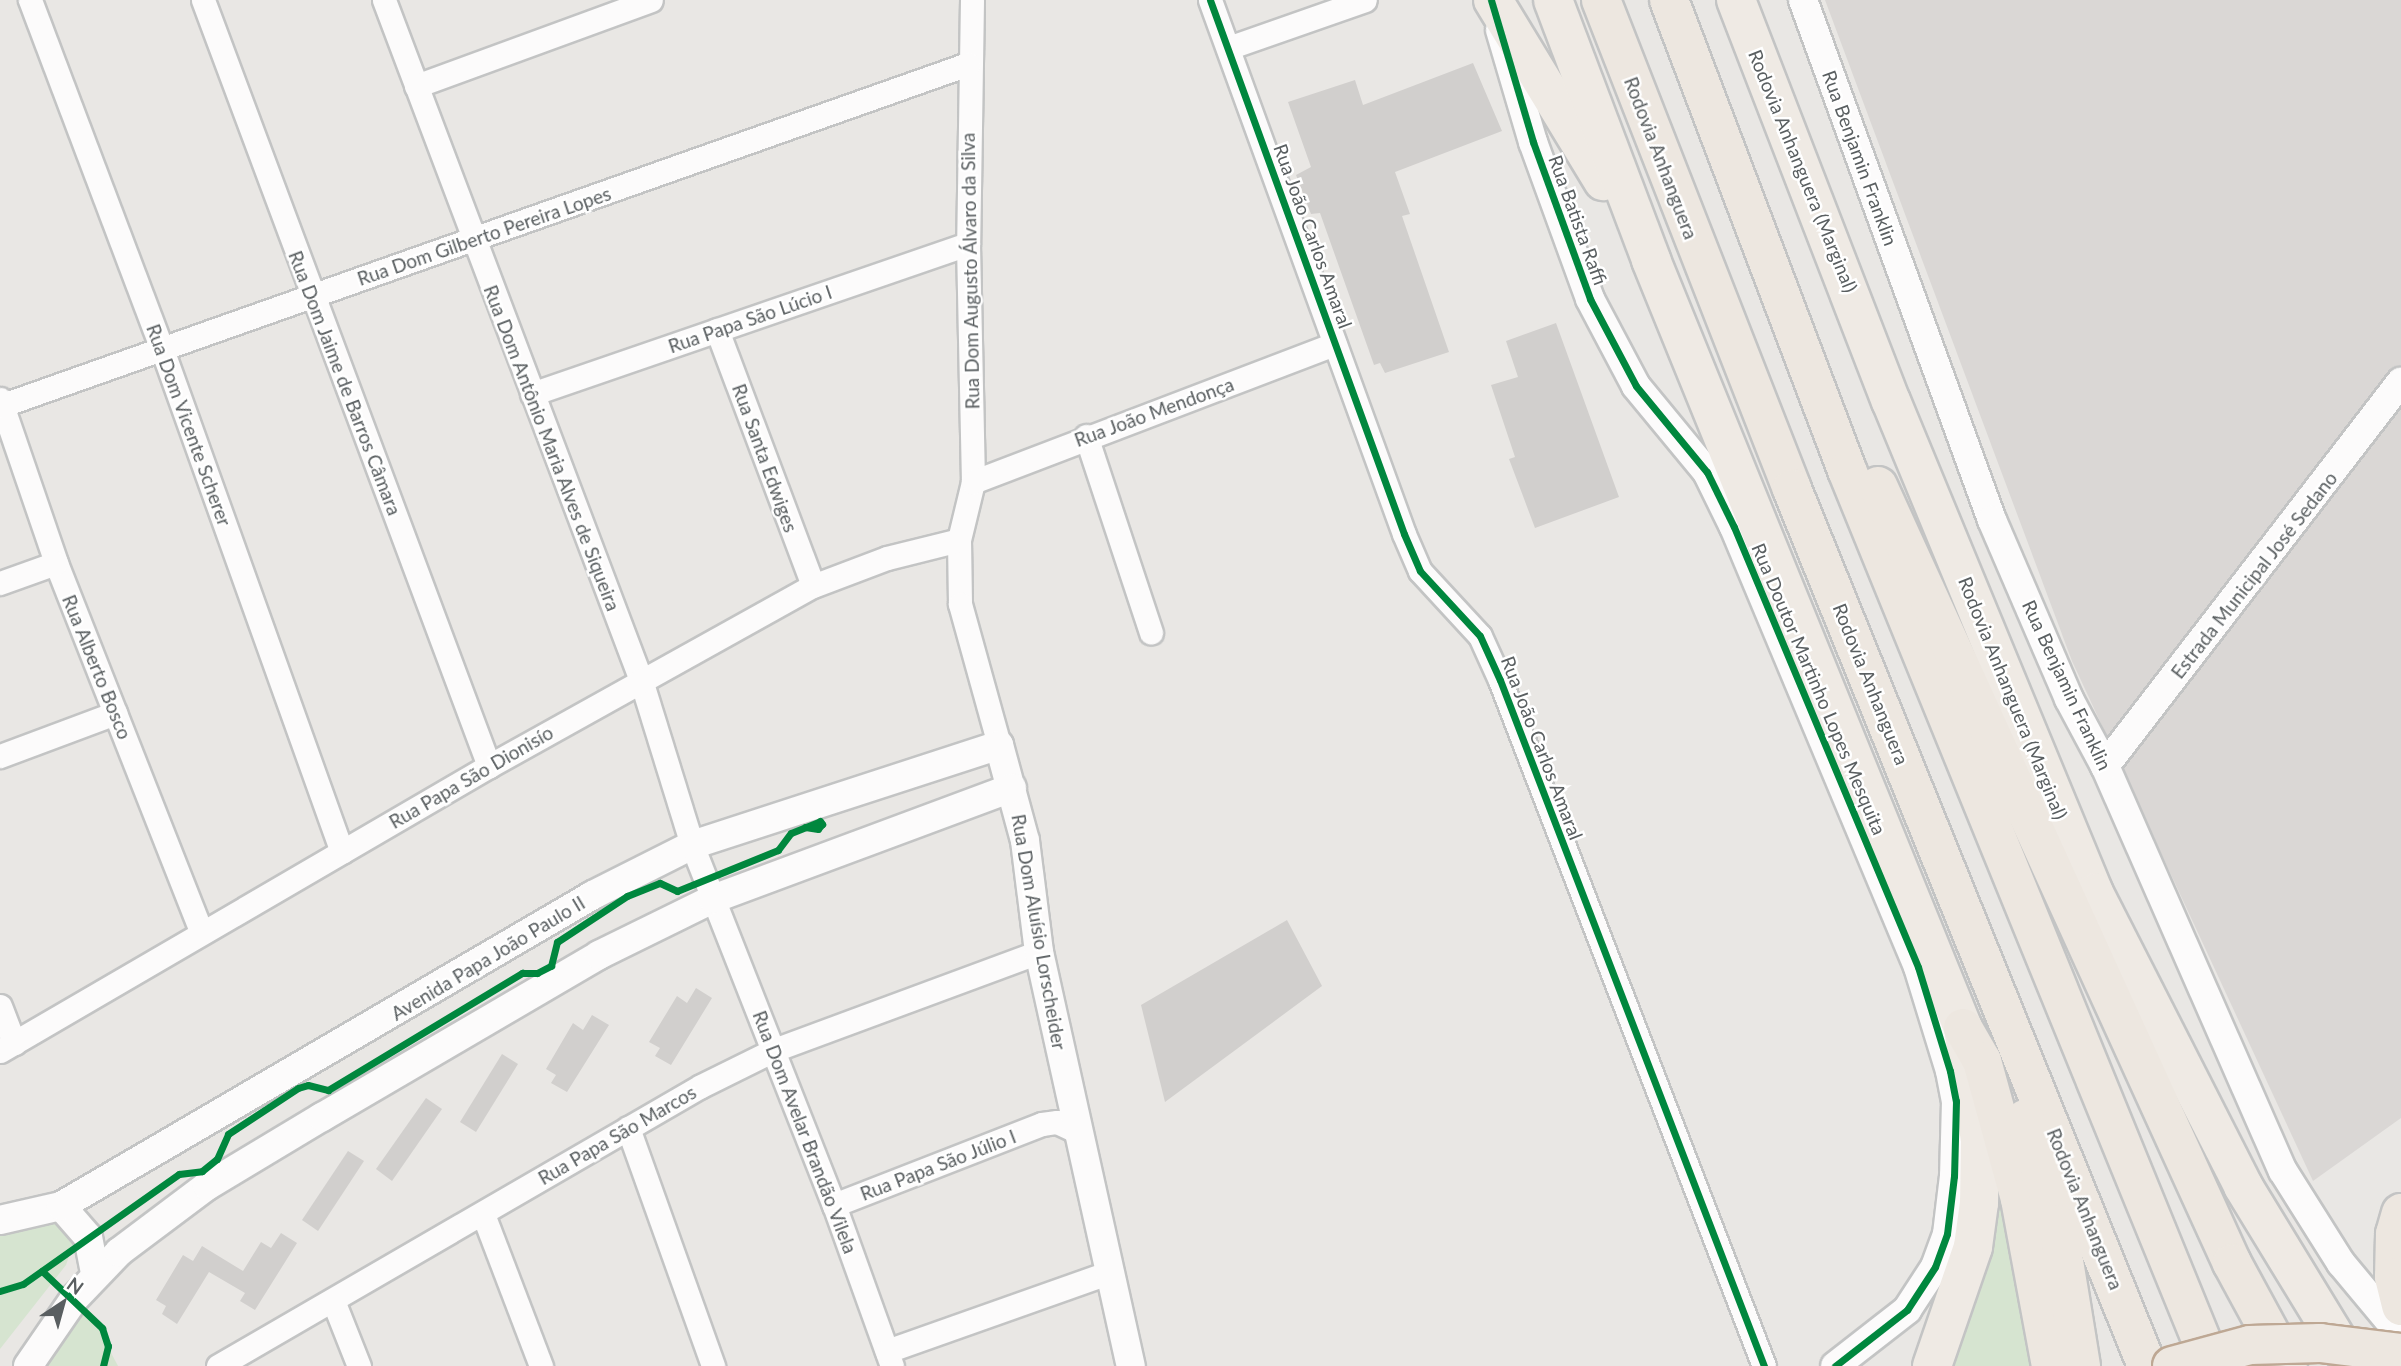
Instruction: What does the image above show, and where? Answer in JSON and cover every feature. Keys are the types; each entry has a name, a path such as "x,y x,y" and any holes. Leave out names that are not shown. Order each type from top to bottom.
{"highway":[{"path":"1492,0 1651,260"},
{"path":"1553,0 1651,260 1964,1028 1982,1060 2020,1199 2051,1366"},
{"name":"Rodovia Anhanguera","path":"1601,0 1650,134 2147,1366"},
{"path":"1669,0 1847,470 2212,1366"},
{"name":"Rodovia Anhanguera (Marginal)","path":"1736,0 1891,401 2094,893 2243,1186 2353,1366"},
{"path":"1734,175 1850,433 1910,548 2232,1263 2288,1366"},
{"path":"1955,893 2058,1224 2081,1366"},
{"path":"2094,893 2115,960 2233,1212 2312,1366"},
{"path":"1932,1366 1973,1247 1979,1203 1980,1141 1964,1028"},
{"path":"2401,1213 2393,1278 2401,1306"},
{"path":"2172,1366 2250,1345 2320,1343 2401,1353"}],"street":[{"name":"Rua Dom Vicente Scherer","path":"30,0 162,349 342,852"},
{"name":"Rua Dom Jaime de Barros Câmara","path":"203,0 489,766"},
{"name":"Rua Dom Antônio Maria Alves de Siqueira","path":"384,0 641,680 692,845 713,899"},
{"path":"416,86 651,0"},
{"name":"Rua Dom Augusto Álvaro da Silva","path":"959,540 973,482 968,243 968,64 972,0"},
{"name":"Rua João Carlos Amaral","path":"1210,0 1420,571 1480,636 1500,680 1764,1366"},
{"path":"1228,48 1365,0"},
{"name":"Rua Batista Raffi","path":"1492,0 1533,142 1590,299 1636,386 1676,430"},
{"name":"Rua Benjamin Franklin","path":"1803,0 1992,520 2069,699 2105,766 2283,1171 2342,1263 2401,1335"},
{"name":"Rua Dom Gilberto Pereira Lopes","path":"1,404 968,64"},
{"name":"Rua Papa São Lúcio I","path":"532,394 968,243"},
{"name":"Rua Santa Edwiges","path":"717,330 813,586"},
{"name":"Rua João Mendonça","path":"973,482 1086,436 1335,344"},
{"name":"Estrada Municipal José Sedano","path":"2105,766 2401,382"},
{"name":"Rua Alberto Bosco","path":"1,404 56,563 201,932"},
{"name":"Rua Doutor Martinho Lopes Mesquita","path":"1676,430 1707,472 1734,527 1918,967 1942,1040 1956,1101 1947,1234 1935,1267 1907,1310 1835,1366"},
{"path":"1086,436 1151,633"},
{"name":"Rua Papa São Dionisío","path":"7,1047 489,766 813,586 887,558 959,540"},
{"name":"Rua Dom Aluísio Lorscheider","path":"959,540 960,604 1025,841 1039,952 1131,1366"},
{"path":"0,583 56,563"},
{"path":"0,756 116,713"},
{"name":"Avenida Papa João Paulo II","path":"0,1220 61,1206 593,895 692,845 999,745"},
{"path":"28,1366 95,1274 206,1186 599,955 713,899 1012,788"},
{"name":"Rua Dom Avelar Brandão Vilela","path":"713,899 834,1205 890,1359"},
{"name":"Rua Papa São Marcos","path":"218,1366 334,1303 413,1251 483,1214 628,1128 774,1050 1039,952"},
{"path":"0,1006 7,1047"},
{"name":"Rua Papa São Júlio I","path":"834,1205 1042,1124 1070,1096"},
{"path":"1042,1124 1057,1122 1078,1132"},
{"path":"628,1128 713,1366"},
{"path":"61,1206 88,1237 95,1274"},
{"path":"483,1214 541,1366"},
{"path":"890,1359 1110,1272"},
{"path":"334,1303 359,1366"}],"shaded area":[{"path":"1825,0 2401,0 2401,1118 2313,1181 2072,661"}],"green space":[{"path":"2000,1203 2038,1366 1944,1366"},
{"path":"57,1215 69,1226 73,1245 66,1265 0,1349 0,1234"},
{"path":"82,1298 118,1366 32,1366"}],"building":[{"path":"1473,63 1502,131 1395,172 1410,214 1402,216 1449,352 1385,373 1380,363 1374,365 1320,213 1311,214 1296,175 1311,167 1288,102 1355,80 1363,105"},
{"path":"1556,323 1619,497 1535,528 1509,459 1515,457 1491,385 1518,377 1506,341"},
{"path":"1287,920 1322,986 1165,1102 1141,1005"},
{"path":"696,988 712,998 671,1065 655,1056 660,1048 649,1042 677,996 687,1003"},
{"path":"592,1015 609,1025 567,1092 551,1083 556,1075 546,1069 573,1023 583,1030"},
{"path":"502,1054 518,1064 476,1132 460,1122"},
{"path":"426,1098 442,1109 392,1181 376,1169"},
{"path":"348,1151 364,1161 318,1231 302,1220"},
{"path":"281,1233 297,1243 255,1310 240,1301 245,1293 209,1272 177,1324 162,1314 166,1306 156,1300 183,1255 193,1261 202,1246 243,1271 261,1242 271,1248"}],"cycle path":[{"path":"1210,0 1404,534 1420,571 1480,636 1500,680 1764,1366"},
{"path":"1491,0 1533,142 1590,299 1636,386 1707,472 1734,527 1918,967 1950,1071 1956,1101 1954,1176 1947,1234 1935,1267 1907,1310 1835,1366"},
{"path":"0,1291 23,1284 179,1174 202,1171 217,1159 228,1134 298,1088 308,1085 328,1090 522,973 537,973 551,966 557,942 627,896 660,883 677,891 778,850 791,833 820,821 822,824 818,829 805,827"},
{"path":"42,1271 102,1328 108,1346 103,1366"}]}
